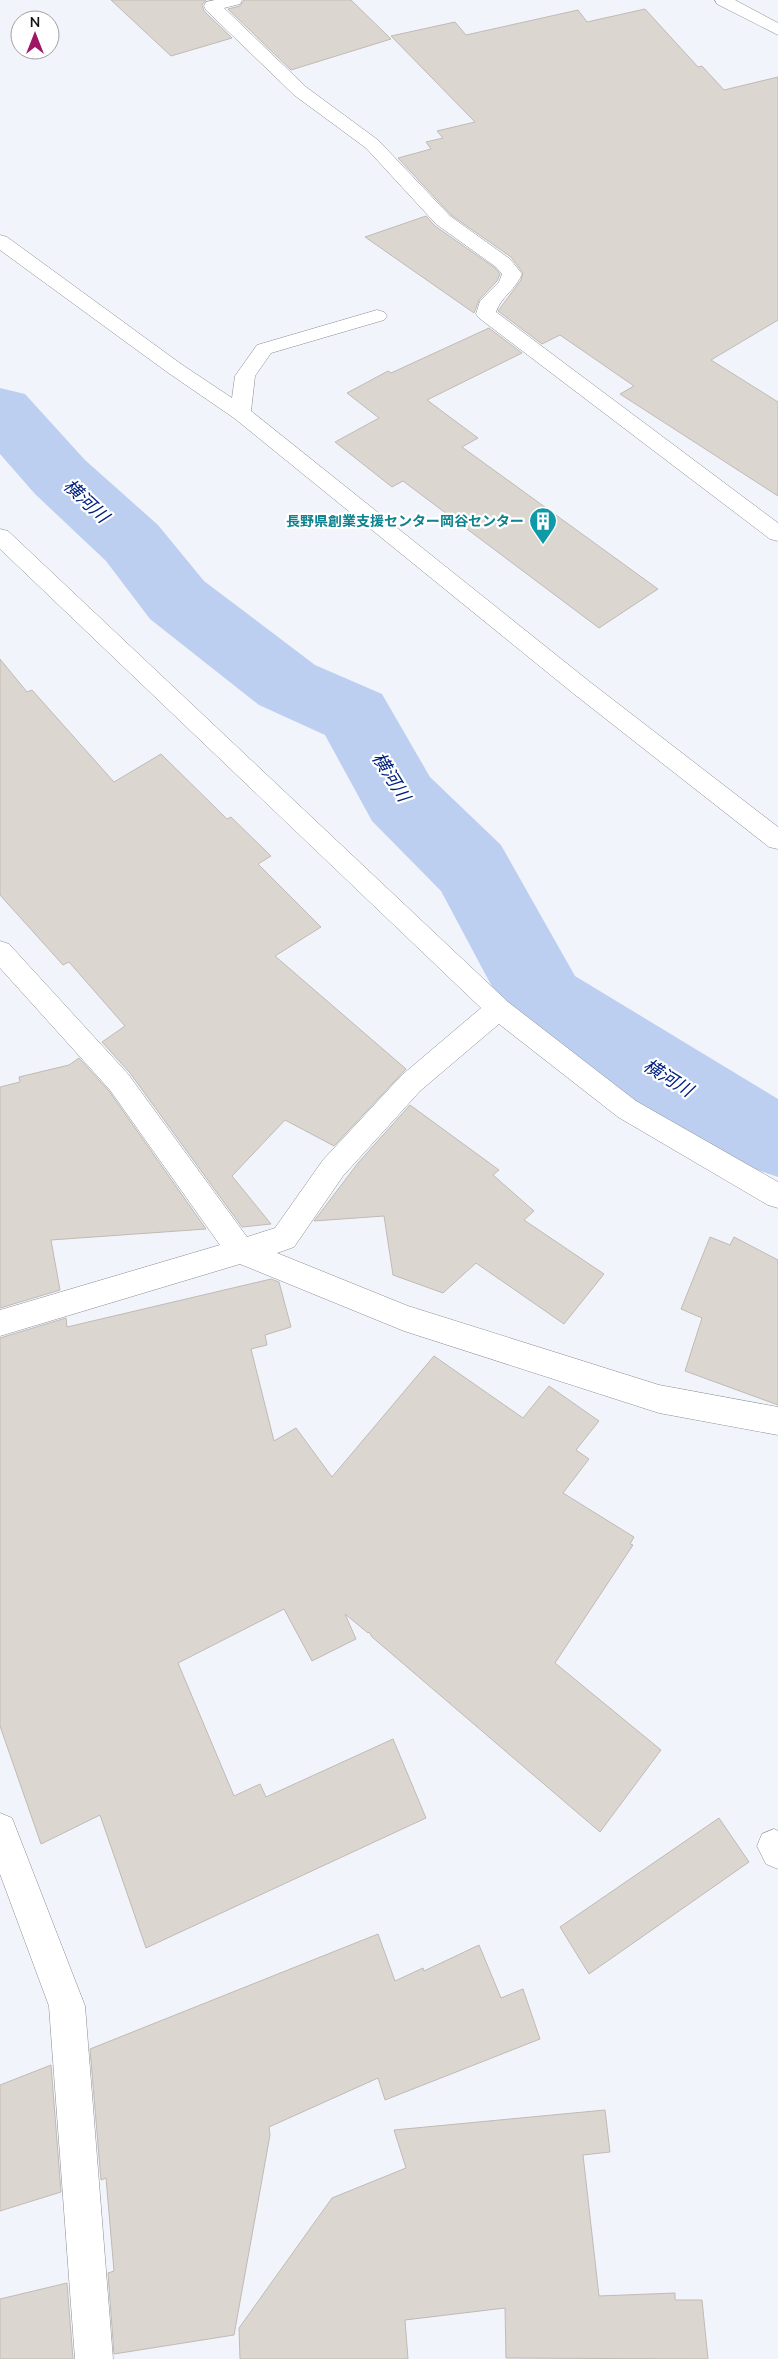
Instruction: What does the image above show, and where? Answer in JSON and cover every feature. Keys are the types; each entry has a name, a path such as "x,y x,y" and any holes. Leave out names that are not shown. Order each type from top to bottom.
{"street":[{"path":"208,3 234,0"},
{"path":"723,0 778,30"},
{"path":"208,3 300,91 372,144 443,220 504,263 512,274 508,284 490,301 486,314 778,534"},
{"path":"0,241 174,368 241,413 582,688 778,840"},
{"path":"241,413 245,376 264,349 376,316"},
{"path":"0,536 499,1009 627,1109 778,1196"},
{"path":"0,951 119,1082 241,1251 404,1318 659,1399 778,1421"},
{"path":"0,1323 284,1238 333,1168 411,1083 499,1009"},
{"path":"0,1830 67,2006 94,2359"}],"building":[{"path":"111,0 206,0 202,5 204,11 232,38 171,56"},
{"path":"244,0 351,0 391,39 291,70 228,9 240,6"},
{"path":"645,9 698,67 702,66 724,90 778,77 778,320 711,360 778,402 778,496 620,394 634,386 560,335 542,344 498,311 521,280 523,273 511,257 451,215 398,158 431,149 426,142 443,138 437,131 475,122 391,36 455,22 466,35 578,10 587,22"},
{"path":"426,216 435,226 495,268 500,274 497,281 479,300 474,313 365,237"},
{"path":"489,328 522,353 427,400 478,438 462,447 658,589 599,628 403,481 392,487 335,442 379,418 347,393 388,371 391,373"},
{"path":"0,659 27,692 32,690 114,782 161,754 227,819 231,817 271,856 258,864 321,927 275,956 406,1069 334,1146 285,1120 232,1176 271,1224 242,1227 130,1073 102,1042 125,1026 69,962 63,965 0,895"},
{"path":"79,1058 109,1091 206,1229 51,1240 60,1290 0,1308 0,1087 20,1082 19,1077 69,1065"},
{"path":"410,1105 499,1170 493,1175 534,1211 524,1220 604,1274 564,1324 476,1263 443,1293 393,1275 384,1216 314,1221 358,1163"},
{"path":"710,1237 730,1245 734,1237 778,1260 778,1405 685,1371 702,1318 681,1309"},
{"path":"271,1279 279,1282 291,1327 265,1335 267,1345 251,1349 274,1441 296,1428 332,1477 434,1356 523,1418 549,1386 599,1421 576,1450 589,1459 563,1493 634,1537 630,1544 633,1545 555,1663 661,1750 600,1832 372,1637 369,1632 345,1614 356,1639 312,1661 284,1609 178,1663 234,1796 260,1784 266,1797 393,1739 426,1818 146,1948 100,1815 41,1844 0,1726 0,1338 66,1318 67,1327"},
{"path":"719,1818 749,1862 589,1974 560,1927"},
{"path":"378,1934 395,1981 423,1968 424,1971 479,1945 501,1998 523,1989 540,2039 385,2100 378,2078 269,2127 270,2135 234,2335 114,2354 108,2273 114,2271 106,2178 101,2180 90,2049"},
{"path":"51,2065 61,2192 0,2211 0,2085"},
{"path":"605,2110 610,2152 583,2155 599,2296 675,2293 675,2300 702,2300 708,2359 506,2358 505,2308 405,2320 408,2359 240,2359 239,2328 332,2198 406,2168 394,2130"},
{"path":"67,2283 73,2359 0,2359 0,2299"}],"waterway":[{"name":"横河川","path":"0,410 60,477 132,543 177,600 287,685 354,715 401,799 471,868 544,1001 744,1126 778,1138"}],"place":[{"name":"長野県創業支援センター岡谷センター","path":"543,545"}]}
